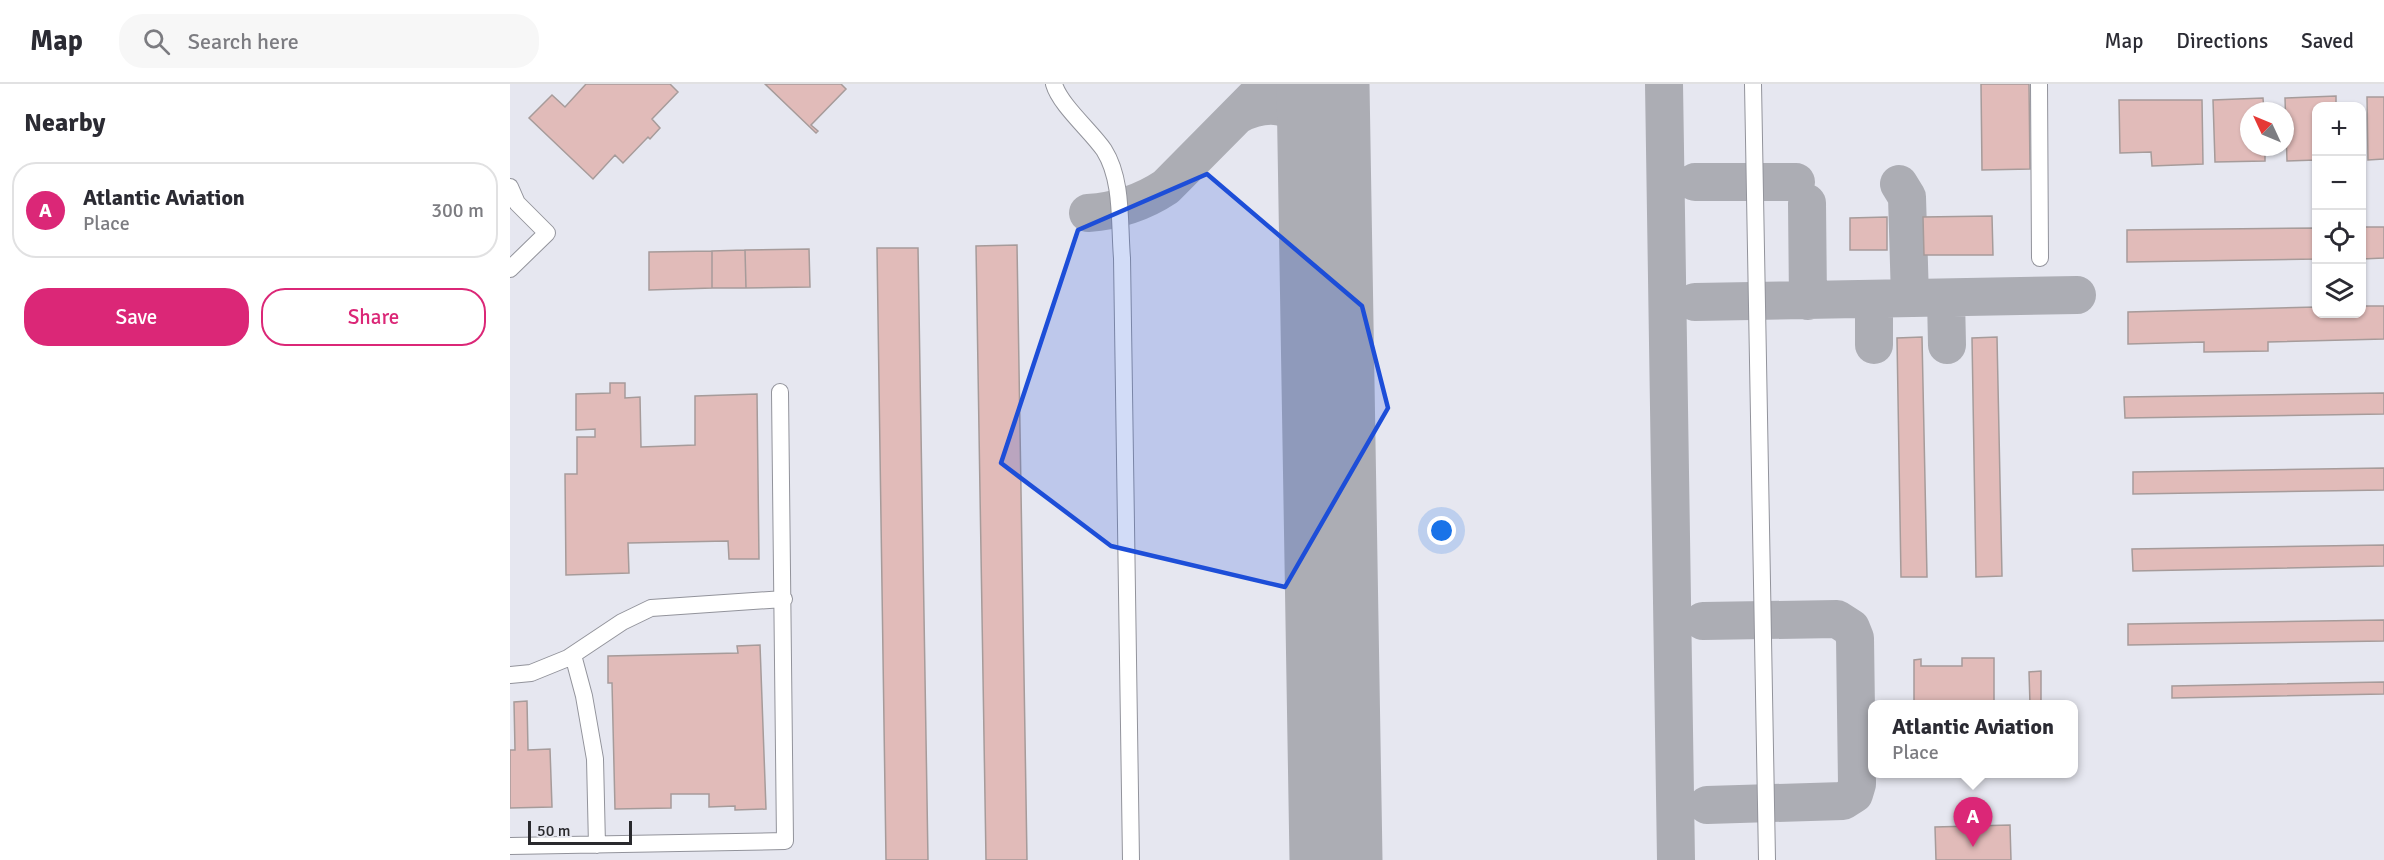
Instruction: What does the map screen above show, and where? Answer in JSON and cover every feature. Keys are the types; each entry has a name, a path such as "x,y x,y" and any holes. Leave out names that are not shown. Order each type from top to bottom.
{"lane":[{"path":"1054,84 1074,114 1104,151 1116,178 1122,258 1131,860"},
{"path":"1753,84 1767,860"},
{"path":"2039,84 2040,258"},
{"path":"510,187 517,203 547,232 510,269"},
{"path":"510,846 785,842 780,392"},
{"path":"510,675 541,669 573,655 622,622 651,608 784,599"},
{"path":"573,655 584,696 595,759 597,845"}],"highlighted area":[{"path":"1207,174 1362,306 1388,408 1285,587 1111,546 1001,463 1078,230"}],"building":[{"path":"586,84 670,84 678,92 652,119 660,128 650,139 648,137 623,163 615,155 593,179 529,118 552,95 565,107"},
{"path":"765,84 841,84 846,89 811,125 818,131 816,133"},
{"path":"1981,84 2029,84 2030,169 1982,170"},
{"path":"2336,96 2336,102 2312,102 2312,160 2287,161 2287,156 2294,156 2294,102 2285,102 2285,98"},
{"path":"2367,97 2384,97 2384,159 2368,160"},
{"path":"2263,98 2263,102 2240,102 2240,156 2265,156 2265,161 2215,162 2213,100"},
{"path":"2119,100 2202,100 2203,164 2152,166 2151,152 2120,153"},
{"path":"1992,216 1993,255 1924,255 1923,217"},
{"path":"1887,217 1887,250 1850,250 1850,218"},
{"path":"2366,227 2384,227 2384,258 2366,259"},
{"path":"2312,228 2312,259 2127,262 2127,230"},
{"path":"1017,245 1027,860 986,860 976,246"},
{"path":"877,248 918,248 928,860 886,860"},
{"path":"809,249 810,287 746,288 745,250"},
{"path":"745,250 746,288 712,288 712,251"},
{"path":"712,251 712,288 649,290 649,252"},
{"path":"2366,306 2384,306 2384,339 2268,342 2268,351 2204,352 2204,342 2128,344 2128,312 2312,307 2312,318 2366,318"},
{"path":"1922,337 1927,577 1901,577 1897,338"},
{"path":"1997,337 2002,576 1976,577 1972,338"},
{"path":"610,383 625,383 625,398 640,397 641,447 695,445 695,396 757,394 759,559 729,559 728,541 628,543 629,573 566,575 565,474 577,474 577,437 595,437 595,429 576,430 576,394 610,393"},
{"path":"2384,393 2384,414 2125,418 2124,397"},
{"path":"2384,468 2384,490 2133,494 2133,472"},
{"path":"2384,545 2384,566 2133,571 2132,549"},
{"path":"2384,620 2384,641 2128,645 2128,624"},
{"path":"760,645 766,809 735,810 735,806 709,807 709,794 671,794 671,808 615,809 612,683 608,683 608,656 738,653 737,646"},
{"path":"1962,658 1994,658 1994,700 1914,700 1914,660 1921,659 1921,666 1962,666"},
{"path":"2041,671 2041,700 2030,700 2029,672"},
{"path":"2384,682 2384,694 2172,698 2172,686"},
{"path":"527,701 528,750 550,749 552,807 510,808 510,750 515,750 514,702"},
{"path":"2010,825 2011,860 1936,860 1935,827"}],"taxiway":[{"path":"1088,213 1129,205 1148,198 1166,187 1268,84"},
{"path":"1323,103 1330,84"},
{"path":"1664,84 1676,860"},
{"path":"1238,115 1258,107 1288,108 1297,112 1313,126 1324,153"},
{"path":"1695,182 1796,182"},
{"path":"1899,184 1907,197 1910,298"},
{"path":"1807,203 1808,301"},
{"path":"1695,302 2077,295"},
{"path":"1946,298 1947,345"},
{"path":"1874,299 1874,345"},
{"path":"1703,621 1837,619 1851,628 1855,638 1857,784 1854,794 1843,801 1707,805"}],"runway":[{"path":"1323,84 1336,860"}],"place":[{"name":"Atlantic Aviation","path":"1973,847"}]}
